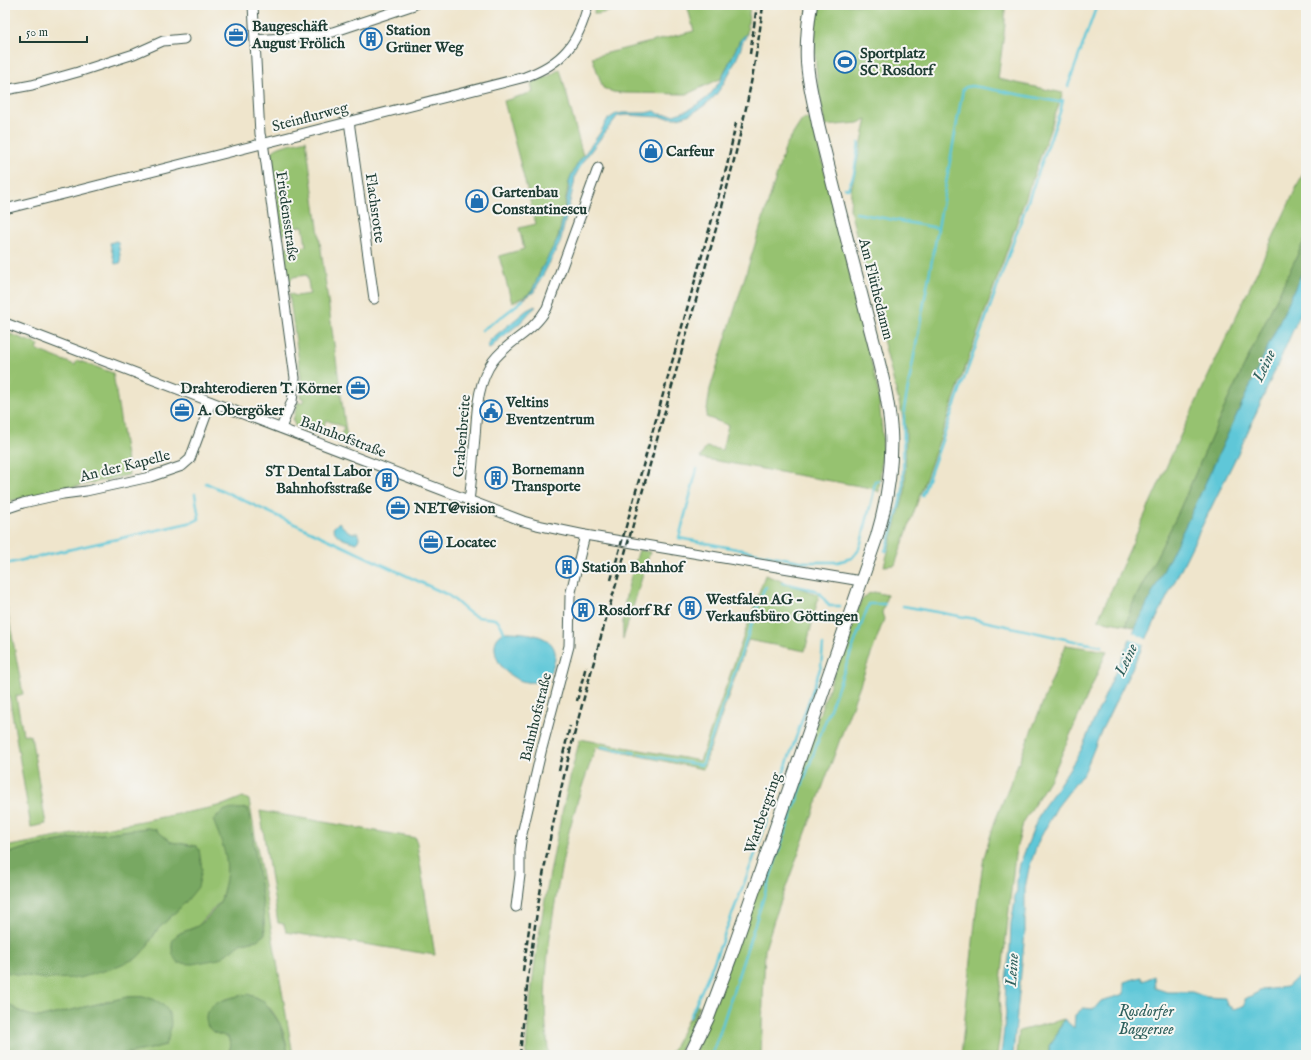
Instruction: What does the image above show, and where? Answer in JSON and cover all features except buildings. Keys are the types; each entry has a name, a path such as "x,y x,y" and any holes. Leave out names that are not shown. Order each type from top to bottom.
{"main road":[{"name":"Am Flüthedamm","path":"811,5 808,26 807,60 811,88 818,124 879,364 891,430 891,460 886,498 877,536 861,581"},
{"name":"Wartbergring","path":"690,1055 708,1018 730,959 861,581"}],"street":[{"name":"Friedensstraße","path":"253,5 259,124 295,378 293,399 281,428"},
{"path":"255,40 310,36 333,32 414,5"},
{"name":"Steinflurweg","path":"5,209 525,77 547,68 570,48 580,30 588,5"},
{"path":"5,90 32,85 78,72 134,54 163,41 184,39"},
{"name":"Flachsrotte","path":"349,121 374,300"},
{"name":"Grabenbreite","path":"469,501 478,404 483,380 490,366 500,354 530,329 545,312 598,168"},
{"name":"Bahnhofstraße","path":"5,323 530,523 585,535 861,581"},
{"name":"An der Kapelle","path":"5,509 29,501 86,491 150,477 182,466 190,459 211,402"},
{"name":"Bahnhofstraße","path":"516,907 520,875 520,849 522,834 542,748 569,646 570,596 585,535"}],"green space":[{"path":"595,5 637,5 598,14 594,13"},
{"path":"687,5 750,5 747,33 740,40 722,78 687,94 623,93 613,92 603,88 592,57 694,31"},
{"path":"818,5 1005,5 1005,25 998,79 1063,93 895,565 884,566 905,491 906,430 850,210 851,190 867,119 858,123 825,126 815,51"},
{"path":"560,69 583,156 569,182 560,230 556,243 542,268 532,291 512,303 499,256 524,249 519,228 536,224 504,101 533,92 531,83 549,76"},
{"path":"806,118 810,120 814,126 878,390 883,440 879,492 871,488 700,458 706,447 722,450 728,425 706,417 710,389 786,145 802,120"},
{"path":"306,140 348,446 338,443 344,427 326,420 320,436 295,426 293,420 298,402 302,403 304,399 300,397 301,377 289,293 296,296 310,294 307,275 293,277 288,284 283,246 292,248 306,246 303,226 289,228 282,237 271,154 276,148 281,146"},
{"path":"1306,167 1306,237 1226,404 1175,520 1131,607 1126,625 1098,620 1177,443"},
{"path":"1306,237 1306,264 1193,510 1136,628 1126,625 1131,607 1175,520 1226,404"},
{"path":"5,332 39,345 37,350 75,365 77,360 113,373 129,475 5,502"},
{"path":"639,550 650,552 623,639 623,616 629,584"},
{"path":"765,575 819,595 805,651 748,640 703,769 596,747 570,827 556,897 548,956 545,996 545,1015 549,1055 526,1055 531,991 540,926 562,811 580,739 700,761"},
{"path":"874,592 887,595 882,613 884,619 774,920 765,949 761,1055 694,1055 861,601 868,594"},
{"path":"5,598 23,694 16,696 23,734 31,736 46,824 31,827 5,671"},
{"path":"1066,645 1107,651 1054,772 1023,823 1015,855 999,1000 1000,1028 997,1055 961,1055 977,904 984,857 995,821"},
{"path":"243,797 249,800 293,1055 287,1055 285,1037 270,1009 255,997 247,995 237,996 219,1002 207,1026 213,1032 228,1037 231,1045 228,1055 118,1055 165,1045 155,1000 142,997 127,997 42,1017 31,1016 5,1001 5,971 9,973 146,948 157,930 185,903 196,846 171,842 155,830 147,828 57,841 5,854 5,847 223,805","holes":["248,808 262,897 265,934 257,940 242,943 219,959 180,933 198,926 221,900 227,877 227,859 223,846"]},
{"path":"248,808 262,897 265,934 257,940 242,943 219,959 192,964 178,963 172,951 172,943 174,938 181,933 195,928 214,910 221,900 224,888 227,870 225,854 213,820 225,810"},
{"path":"260,811 416,838 435,955 286,932 284,924 278,923"},
{"path":"147,828 155,829 171,842 196,846 199,849 202,869 198,887 185,903 157,930 146,948 137,958 110,969 80,978 45,979 5,971 5,854 57,841"},
{"path":"248,994 264,1001 280,1024 287,1048 287,1055 228,1055 231,1045 228,1037 213,1032 207,1024 207,1013 215,1004 228,998"},
{"path":"127,997 152,999 160,1003 165,1008 171,1020 171,1028 165,1045 118,1055 5,1055 5,1001 31,1016 42,1017"},
{"path":"697,1005 699,1006 687,1038 677,1055 669,1055 688,1019 691,1019"},
{"path":"1064,1019 1058,1033 1049,1046 1050,1055 1017,1055 1019,1031"}],"water":[{"path":"747,33 737,58 723,84 712,99 700,108 687,115 677,118 626,115 618,116 616,118 584,160 575,176 560,243 534,292 521,301 532,291 559,236 569,189 569,182 572,174 607,120 616,114 623,113 645,113 655,111 659,114 673,115 693,107 707,98 713,91 722,78 740,40"},
{"path":"116,241 118,242 121,262 115,264 110,243"},
{"name":"Leine","path":"1306,264 1306,301 1240,449 1102,729 1085,771 1057,807 1038,842 1029,868 1025,888 1025,932 1013,1055 1001,1055 1006,1013 1006,980 1010,950 1011,923 1020,864 1044,806 1080,752 1130,639 1193,510"},
{"path":"535,306 536,307 518,325 497,341 490,349 487,348 490,340 527,310"},
{"path":"339,522 343,527 352,533 358,533 359,538 357,543 337,535 333,528"},
{"path":"506,632 524,633 542,637 549,642 554,648 555,656 553,666 547,676 539,681 529,682 519,680 509,674 496,656 495,645 496,640"},
{"name":"Rosdorfer Baggersee","path":"1300,975 1301,983 1306,984 1306,1055 1050,1055 1049,1046 1058,1033 1064,1019 1074,1028 1075,1015 1083,1008 1094,1009 1101,1001 1124,994 1124,982 1141,977 1143,981 1154,976 1155,988 1167,992 1192,992 1206,997 1225,998 1227,1005 1234,1009 1245,1005 1245,999 1262,990 1287,987"}],"pier":[{"path":"1132,632 1148,640 1145,645 1129,638"}],"waterway":[{"path":"1068,86 1097,5"},
{"path":"856,213 938,228 963,89 966,87 979,87 1059,102 1063,100 922,496"},
{"path":"844,188 848,189 854,174 859,143"},
{"path":"885,550 886,551 903,490 904,409 938,228"},
{"path":"482,330 523,300"},
{"path":"697,469 679,538 805,562 838,562 852,558 858,551 861,543 875,481 879,481"},
{"path":"206,483 446,594 476,617 495,619 502,627 505,636"},
{"path":"5,564 193,522 199,519 195,494"},
{"path":"783,583 814,590 820,593 829,606 840,606"},
{"path":"639,754 701,765 703,763 764,589 766,587"},
{"path":"711,1055 718,1038 778,853 869,604 885,604"},
{"path":"903,606 970,618 1102,646"},
{"path":"690,1017 714,962 757,849 821,666 823,645"},
{"path":"602,747 635,753"}],"railway":[{"path":"750,54 757,5"},
{"path":"520,1055 535,926 559,798 591,672 708,259 730,175 750,91 763,5"},
{"path":"611,580 727,166 736,123"},
{"path":"577,701 586,666"},
{"path":"559,771 570,726"},
{"path":"523,971 530,922"}],"place":[{"name":"Baugeschäft August Frölich","path":"236,35"},
{"name":"Station Grüner Weg","path":"371,39"},
{"name":"Sportplatz SC Rosdorf","path":"845,62"},
{"name":"Carfeur","path":"651,151"},
{"name":"Gartenbau Constantinescu","path":"477,201"},
{"name":"Drahterodieren T. Körner","path":"358,388"},
{"name":"A. Obergöker","path":"182,410"},
{"name":"Veltins Eventzentrum","path":"491,411"},
{"name":"Bornemann Transporte","path":"496,478"},
{"name":"ST Dental Labor Bahnhofsstraße","path":"387,480"},
{"name":"NET@vision","path":"398,508"},
{"name":"Locatec","path":"431,542"},
{"name":"Station Bahnhof","path":"567,567"},
{"name":"Westfalen AG - Verkaufsbüro Göttingen","path":"690,608"},
{"name":"Rosdorf Rf","path":"583,610"}]}
